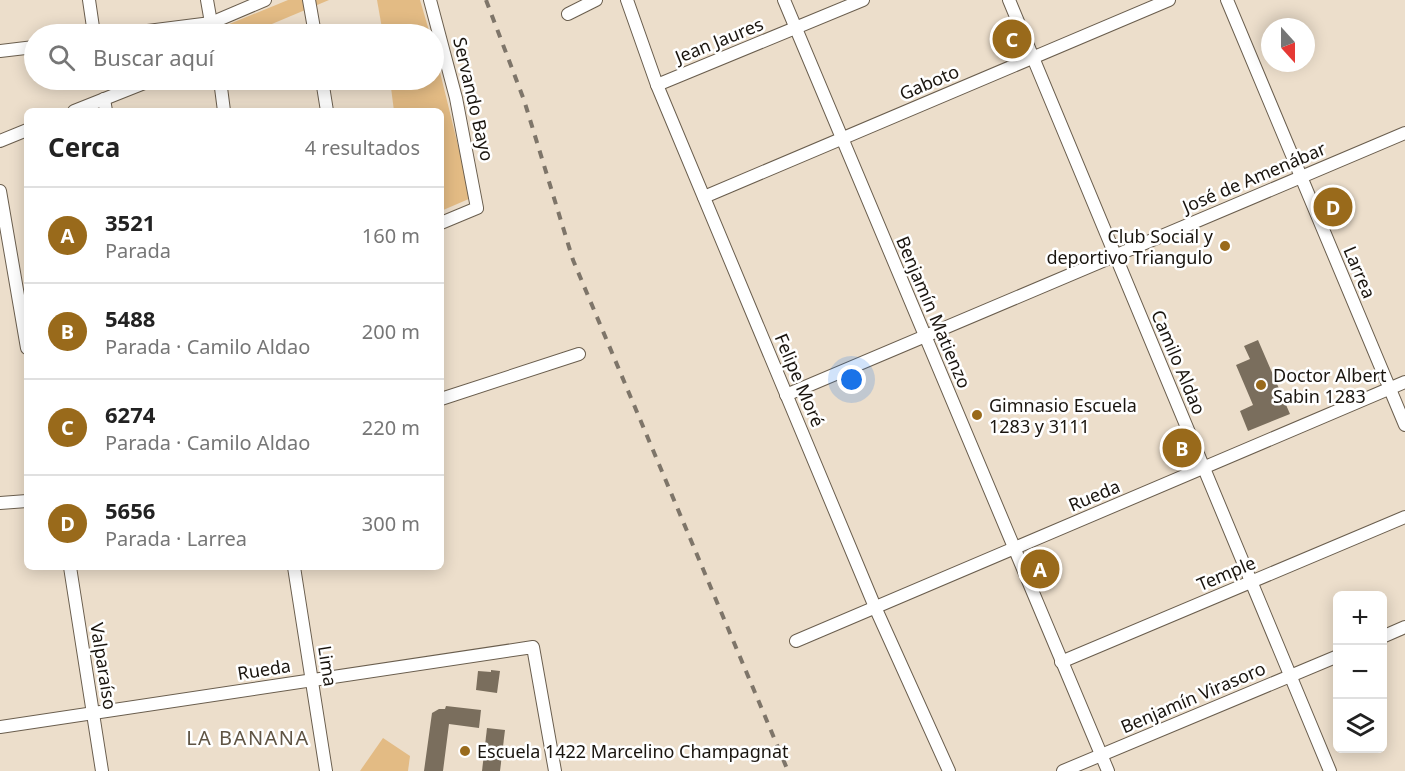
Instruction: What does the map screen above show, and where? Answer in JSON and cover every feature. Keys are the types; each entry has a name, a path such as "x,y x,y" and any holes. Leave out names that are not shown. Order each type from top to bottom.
{"street":[{"path":"89,0 93,24"},
{"path":"207,0 211,24"},
{"path":"221,24 265,0"},
{"path":"309,0 313,24"},
{"name":"Servando Bayo","path":"430,0 437,24"},
{"path":"568,14 596,0"},
{"name":"Felipe Moré","path":"627,0 657,85 786,395 875,607 949,771"},
{"name":"Benjamín Matienzo","path":"784,0 1108,771"},
{"name":"Jean Jaures","path":"657,85 863,0"},
{"name":"Camilo Aldao","path":"1009,0 1328,770"},
{"name":"Gaboto","path":"704,197 1169,0"},
{"name":"Larrea","path":"1227,0 1405,425"},
{"path":"0,51 24,47"},
{"name":"Servando Bayo","path":"444,51 454,87 477,208 444,222"},
{"path":"90,108 105,105 133,90"},
{"path":"221,90 224,108"},
{"path":"324,90 327,108"},
{"path":"0,141 24,131"},
{"name":"José de Amenábar","path":"786,395 1405,133"},
{"path":"0,191 6,269 24,337"},
{"path":"444,398 579,354"},
{"name":"Rueda","path":"796,641 1405,382"},
{"path":"0,503 24,501"},
{"name":"Temple","path":"1061,662 1405,517"},
{"name":"Valparaíso","path":"70,570 102,771"},
{"name":"Lima","path":"294,570 326,771"},
{"path":"1387,635 1405,627"},
{"name":"Rueda","path":"0,727 532,646 555,771"},
{"name":"Benjamín Virasoro","path":"1063,771 1333,658"}],"shaded area":[{"path":"288,0 329,0 272,24 229,24"},
{"path":"377,0 420,0 427,24 381,24"},
{"path":"444,89 471,198 444,210 444,108 394,108 391,90"},
{"path":"383,738 410,756 408,771 360,771"}],"building":[{"name":"Doctor Albert Sabin 1283","path":"1258,340 1290,414 1248,431 1240,411 1253,405 1236,365 1250,359 1244,346"},
{"path":"491,670 500,671 497,693 476,690 478,671 491,672"},
{"path":"446,706 481,710 479,728 449,724 443,771 424,771 432,713 445,709"},
{"path":"487,728 505,730 500,771 482,771"}],"railway":[{"path":"486,0 524,100 573,260 788,771"}],"place":[{"name":"6274","path":"1012,39"},
{"name":"5656","path":"1333,207"},
{"name":"Club Social y deportivo Triangulo","path":"1225,246"},
{"name":"Doctor Albert Sabin 1283","path":"1261,385"},
{"name":"Gimnasio Escuela 1283 y 3111","path":"977,415"},
{"name":"5488","path":"1182,448"},
{"name":"3521","path":"1040,569"},
{"name":"Escuela 1422 Marcelino Champagnat","path":"465,751"}],"district":[{"name":"LA BANANA","path":"248,737"}]}
